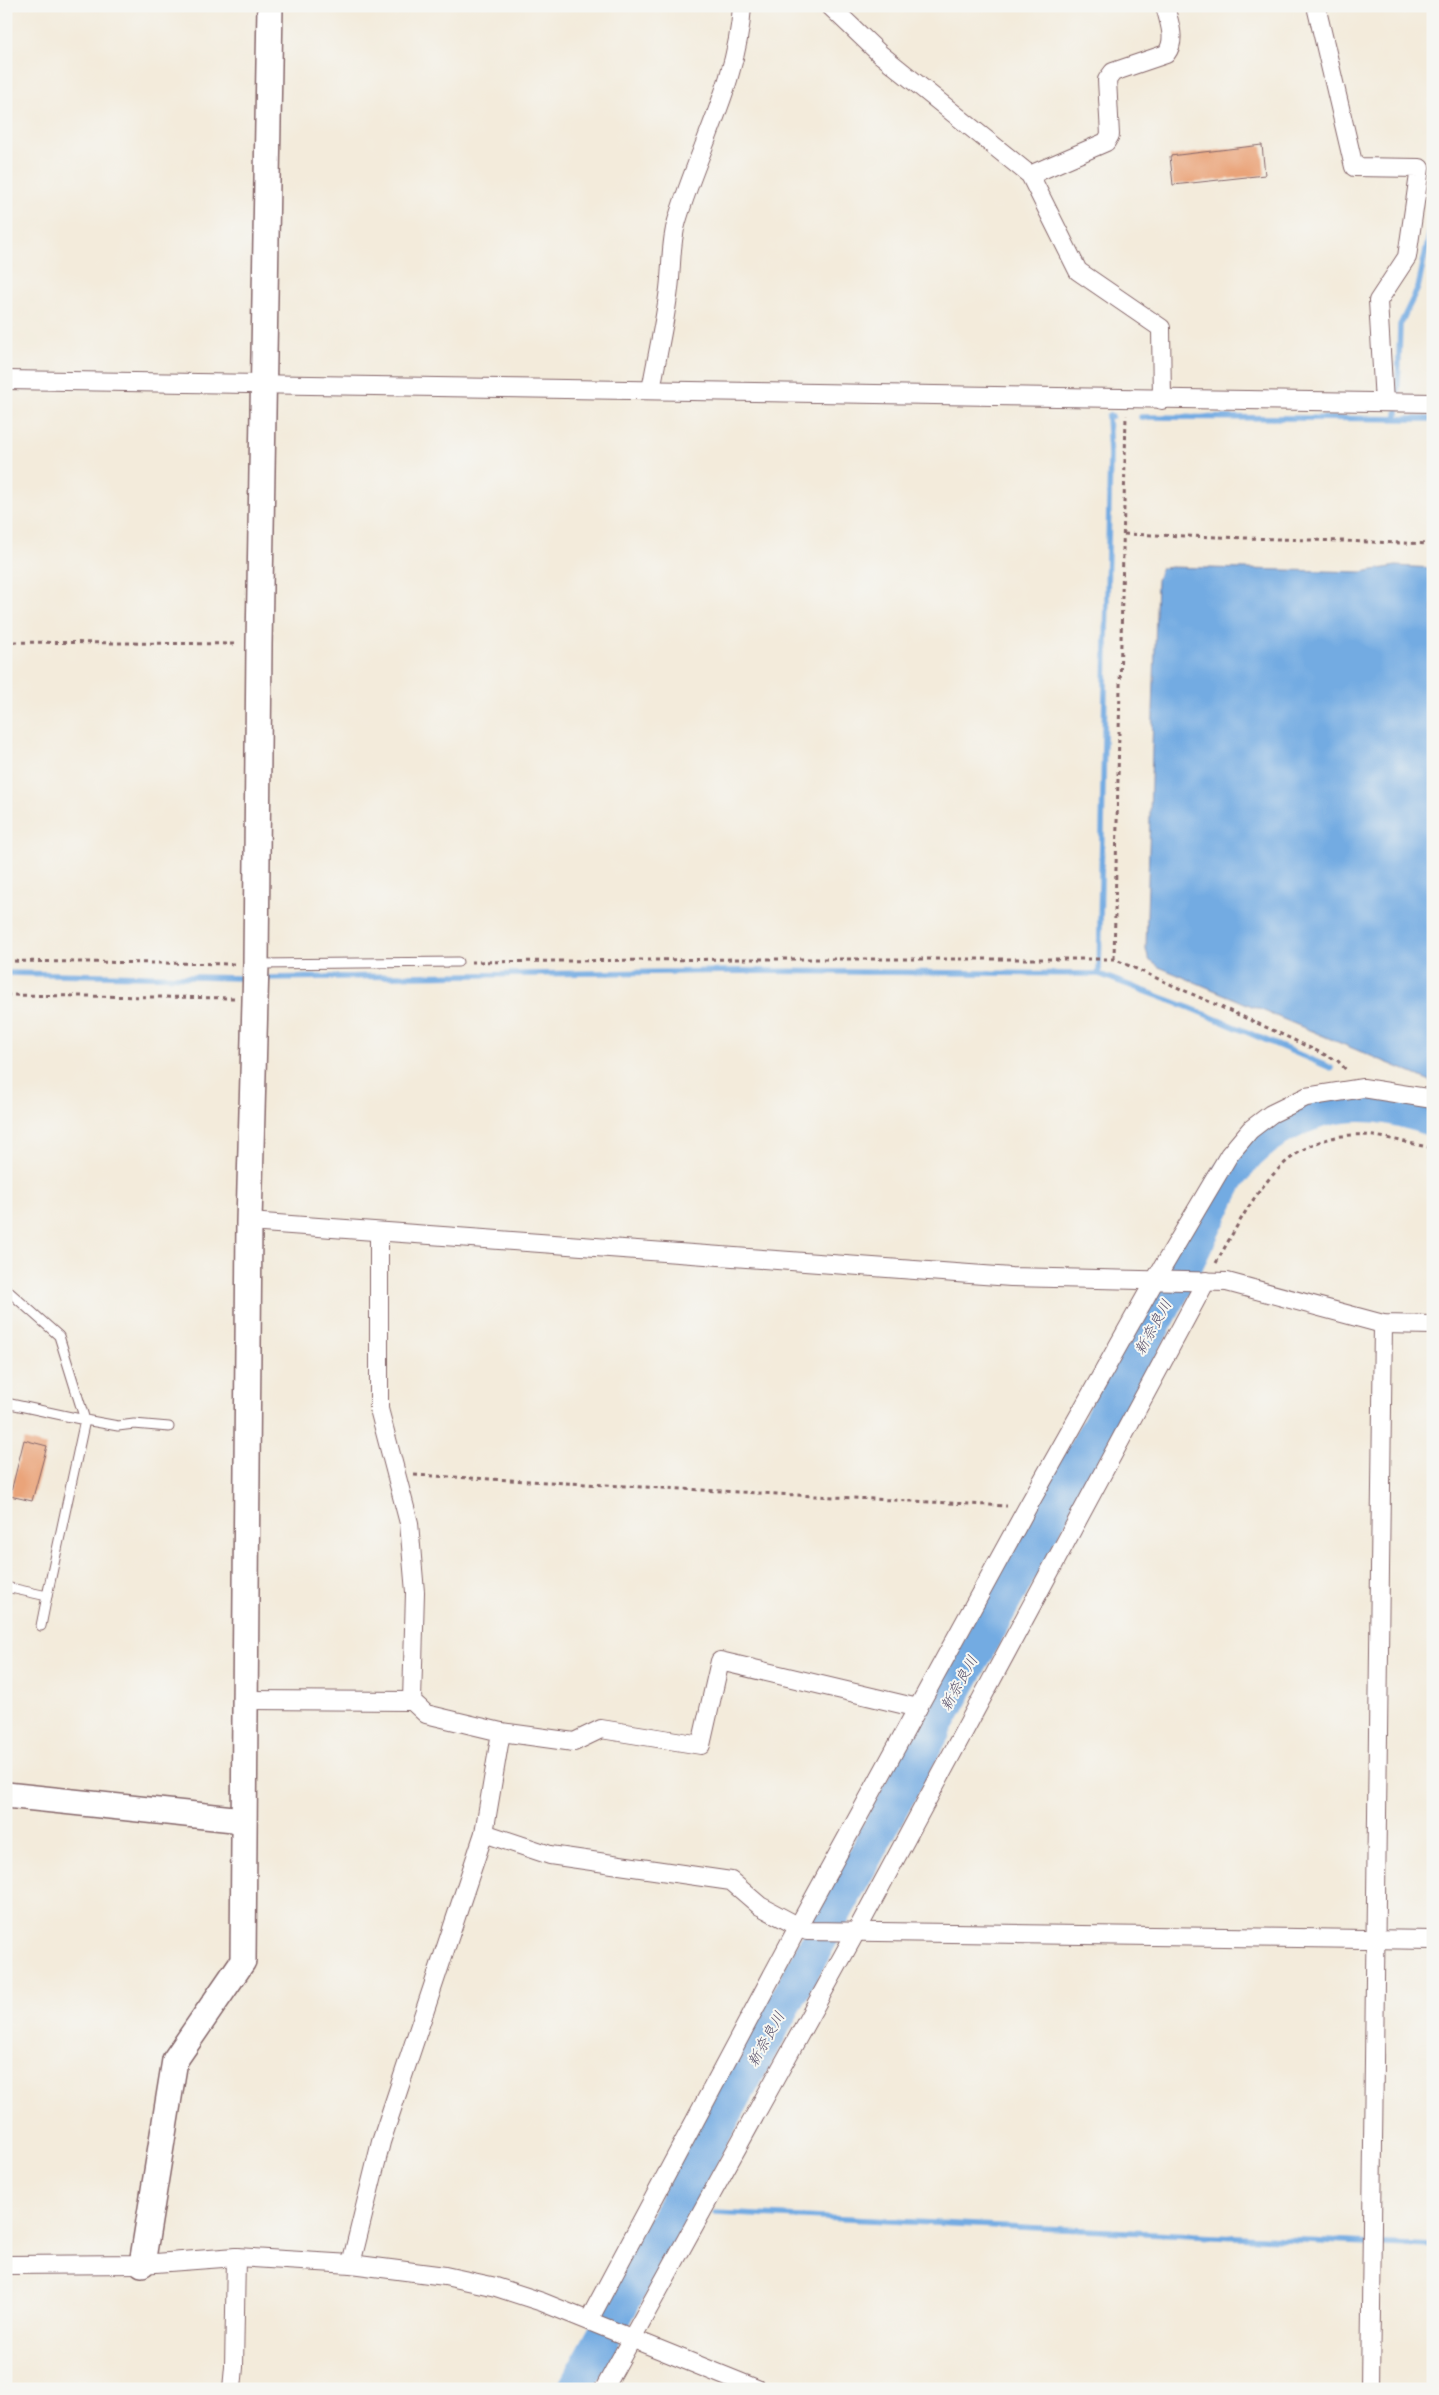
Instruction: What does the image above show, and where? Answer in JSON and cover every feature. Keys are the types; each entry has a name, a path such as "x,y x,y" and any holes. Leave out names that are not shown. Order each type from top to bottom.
{"street":[{"path":"142,2264 175,2060 243,1961 249,1222 256,964 258,645 270,6"},
{"path":"651,390 670,288 673,240 677,221 706,144 735,56 742,6"},
{"path":"830,6 880,54 1030,175 1078,271 1161,328 1162,400"},
{"path":"1030,175 1106,142 1110,135 1107,80 1113,72 1166,54 1171,48 1173,40 1165,6"},
{"path":"1316,6 1354,167 1420,168 1407,257 1378,301 1384,402"},
{"path":"6,380 1162,400 1433,402"},
{"path":"592,2321 918,1708 1027,1508 1160,1280 1229,1155 1250,1130 1272,1114 1306,1097 1363,1088 1433,1099"},
{"path":"249,1222 1011,1277 1227,1282 1383,1324 1433,1325"},
{"path":"379,1232 379,1409 409,1523 415,1592 412,1701"},
{"path":"604,2389 628,2336 1202,1281"},
{"path":"1370,2389 1383,1324"},
{"path":"246,1700 412,1701 426,1714 501,1732 574,1742 601,1730 701,1745 720,1661 918,1708"},
{"path":"351,2264 380,2142 484,1833 501,1732"},
{"path":"6,1795 243,1820"},
{"path":"484,1833 550,1855 732,1881 760,1906 802,1929 849,1932 1433,1940"},
{"path":"232,2389 236,2257"},
{"path":"6,2265 142,2264 236,2257 351,2264 445,2276 496,2287 542,2302 757,2389"}],"lane":[{"path":"256,964 458,962"},
{"path":"6,1289 59,1336 85,1420 41,1626"},
{"path":"6,1403 118,1426 134,1424 169,1427"},
{"path":"6,1587 47,1596"}],"path":[{"path":"1114,959 1126,399"},
{"path":"1124,534 1433,544"},
{"path":"6,642 258,645"},
{"path":"458,962 729,959 1114,959 1338,1061 1363,1088"},
{"path":"6,961 256,964"},
{"path":"6,995 255,999"},
{"path":"1202,1281 1253,1197 1270,1175 1295,1154 1342,1136 1372,1137 1433,1148"},
{"path":"395,1474 1027,1508"},
{"path":"6,2382 25,2389"}],"water":[{"path":"1396,566 1433,568 1433,1082 1159,967 1149,960 1146,949 1157,580 1161,569 1169,567 1362,572"}],"building":[{"path":"1262,145 1265,175 1173,185 1170,156"},
{"path":"24,1440 47,1446 32,1501 10,1496"}],"waterway":[{"path":"1397,418 1400,325 1418,288 1433,216"},
{"path":"1099,974 1110,455 1108,416 1112,416"},
{"path":"1141,417 1433,419"},
{"path":"265,978 737,971 1099,974 1190,1008 1331,1068"},
{"path":"6,973 240,978"},
{"name":"新奈良川","path":"575,2389 1171,1293 1227,1180 1254,1147 1271,1134 1310,1114 1330,1108 1373,1105 1396,1108 1433,1119"},
{"path":"715,2213 1433,2246"}]}
